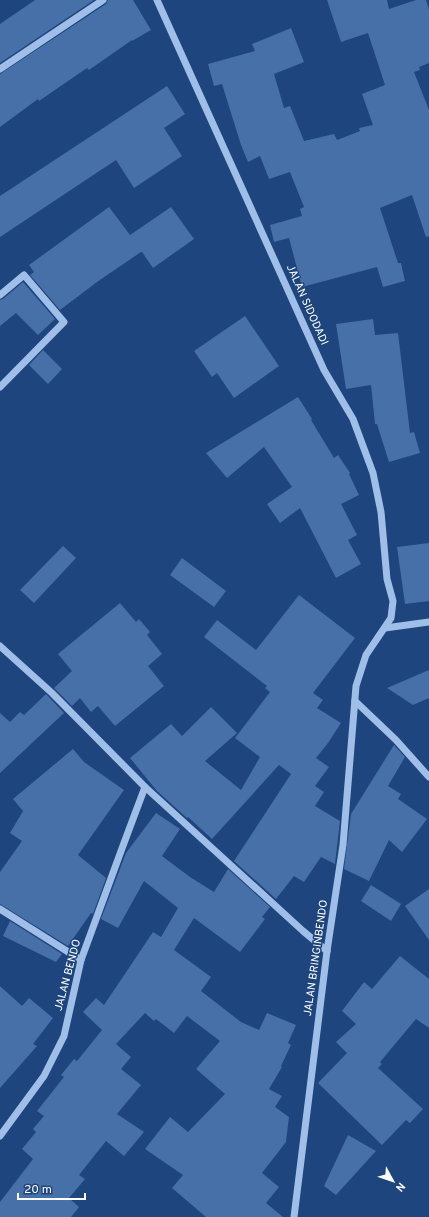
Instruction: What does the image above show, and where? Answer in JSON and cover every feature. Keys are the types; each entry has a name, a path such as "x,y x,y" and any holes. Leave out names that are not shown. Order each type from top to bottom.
{"street":[{"path":"0,69 103,0"},
{"name":"JALAN SIDODADI","path":"157,0 324,370 353,419 373,473 381,512 387,578 393,602 391,618 366,655"},
{"path":"0,295 24,275 64,322 0,387"},
{"path":"385,628 429,622"},
{"path":"0,646 52,693 145,787 303,931 327,951"},
{"name":"JALAN BRINGINBENDO","path":"294,1217 327,951 343,844 354,701 356,686 366,655"},
{"path":"354,701 396,740 429,777"},
{"name":"JALAN BENDO","path":"0,1136 44,1076 64,1036 81,960 145,787"},
{"path":"0,909 81,960"}],"building":[{"path":"35,0 94,0 0,63 0,24"},
{"path":"108,0 133,0 151,30 132,40 89,70 87,68 39,101 38,99 0,127 0,74 106,4"},
{"path":"327,0 387,0 389,9 416,0 426,0 429,10 429,63 419,67 420,70 414,72 429,110 429,236 426,237 412,195 380,208 398,263 401,263 405,281 383,287 377,267 302,287 289,238 274,242 270,225 302,216 300,209 304,207 290,172 269,179 260,156 248,162 241,145 222,84 214,86 208,64 255,51 252,44 291,28 304,62 274,74 284,108 290,106 304,141 334,134 337,140 360,131 359,128 373,125 362,94 385,85 368,33 341,42"},
{"path":"167,86 185,114 164,128 182,156 134,188 116,160 0,237 0,196"},
{"path":"109,207 130,235 171,207 194,239 153,268 141,252 97,282 60,310 30,275 34,272 29,265"},
{"path":"23,282 55,319 38,335 16,313 0,326 0,300"},
{"path":"245,316 279,366 234,398 217,373 212,377 194,351"},
{"path":"373,319 375,335 398,333 410,433 414,432 420,453 389,462 377,424 375,424 371,385 346,389 336,324"},
{"path":"43,350 62,369 48,384 29,365"},
{"path":"298,397 334,458 338,455 350,473 349,474 359,495 341,504 357,535 348,540 361,564 336,578 300,508 280,523 267,504 292,487 264,447 227,478 206,453"},
{"path":"429,543 429,601 405,604 397,547"},
{"path":"63,546 76,558 34,603 20,590"},
{"path":"182,558 226,591 214,607 170,575"},
{"path":"299,595 355,638 313,693 323,700 317,708 341,723 316,758 329,767 315,786 324,792 315,806 340,821 335,864 321,857 304,882 294,876 276,899 234,861 291,774 279,765 212,839 157,791 130,758 171,724 182,736 211,707 237,733 205,761 241,790 260,757 235,738 270,692 265,688 267,686 204,637 217,620 256,650"},
{"path":"120,603 136,622 139,619 150,632 147,635 162,654 148,666 164,686 115,726 98,706 91,712 80,698 72,706 54,688 72,671 58,654"},
{"path":"429,670 429,698 413,705 387,688"},
{"path":"46,694 64,713 0,773 0,713 10,722 20,712 24,715"},
{"path":"394,745 405,757 388,786 401,794 398,799 427,819 402,852 389,840 369,881 344,869 351,814"},
{"path":"73,749 84,762 124,790 78,855 106,878 93,914 91,913 68,946 0,904 0,872 22,841 10,833 23,811 13,799"},
{"path":"156,813 180,829 162,856 190,877 214,892 228,869 270,907 262,917 265,919 240,952 194,918 174,950 211,977 201,991 241,1022 259,1030 267,1013 296,1025 288,1043 291,1045 281,1066 282,1067 269,1089 282,1096 275,1107 289,1117 286,1142 262,1173 279,1187 266,1203 283,1217 206,1217 172,1188 183,1175 145,1149 170,1117 188,1132 225,1094 196,1069 220,1041 187,1016 174,1033 156,1019 154,1021 145,1013 116,1044 131,1057 121,1069 141,1085 117,1114 144,1132 124,1156 106,1141 79,1175 85,1179 69,1198 79,1207 71,1217 0,1217 0,1202 33,1159 22,1149 36,1132 33,1129 44,1116 37,1111 64,1077 61,1075 74,1059 77,1061 102,1030 83,1012 96,998 104,1005 153,932 161,937 178,908 144,881 118,928 101,919 126,853"},
{"path":"371,885 401,904 391,921 361,901"},
{"path":"429,889 429,940 405,906"},
{"path":"10,921 62,954 56,962 3,936"},
{"path":"400,956 429,979 429,1028 416,1019 380,1062 382,1064 378,1068 423,1109 410,1123 406,1120 382,1145 318,1083 347,1053 336,1042 356,1024 342,1011 364,982 372,989"},
{"path":"0,986 22,1006 29,998 53,1018 33,1044 37,1046 0,1088"},
{"path":"348,1135 376,1151 336,1195 324,1186"}]}
